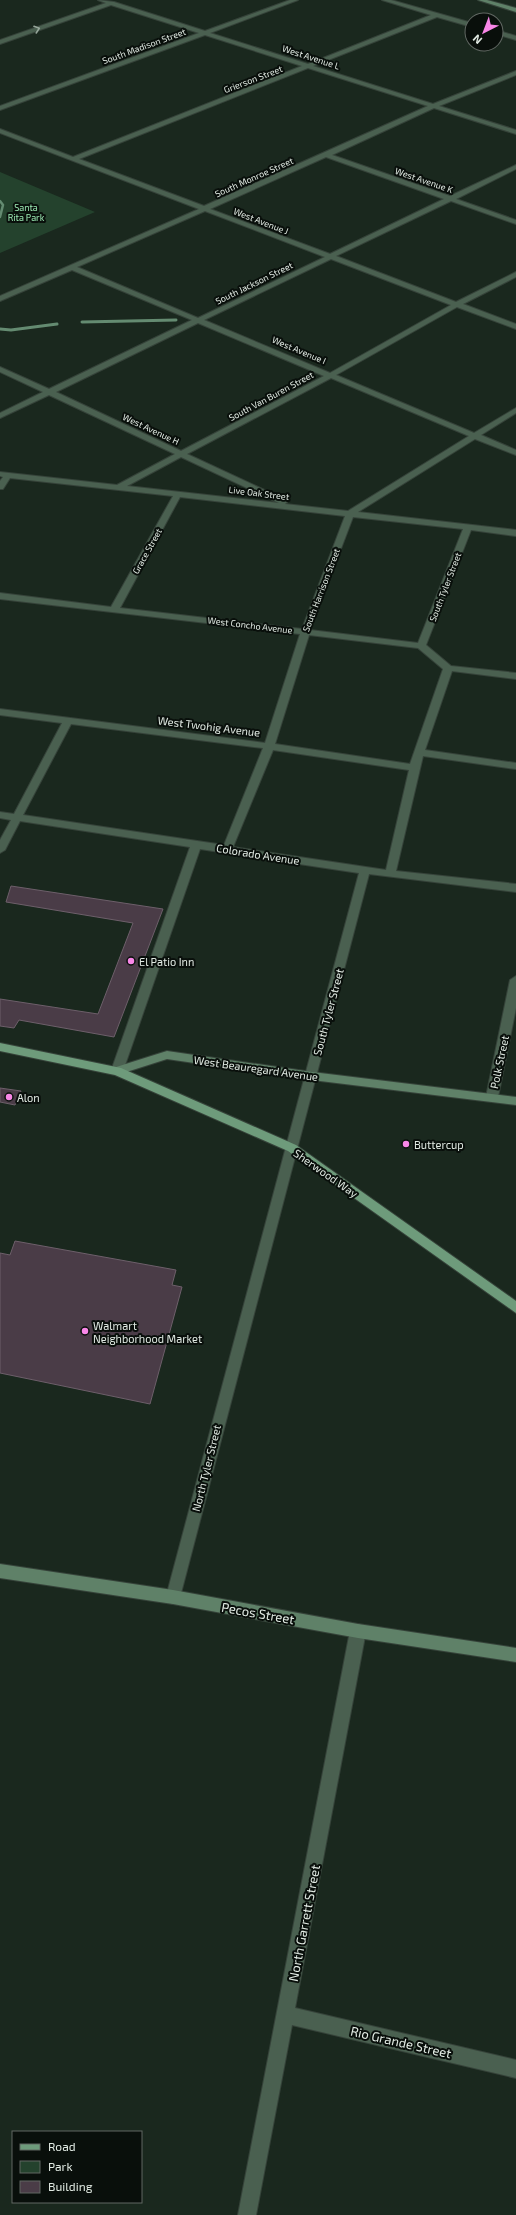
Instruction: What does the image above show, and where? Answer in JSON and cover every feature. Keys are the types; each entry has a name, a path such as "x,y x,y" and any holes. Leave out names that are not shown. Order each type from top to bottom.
{"main road":[{"path":"0,1047 117,1072"},
{"name":"Sherwood Way","path":"117,1072 292,1148 516,1308"}],"street":[{"name":"West Avenue L","path":"100,0 516,132"},
{"path":"0,42 120,0"},
{"name":"South Madison Street","path":"0,108 295,0"},
{"path":"385,0 464,23"},
{"path":"481,0 516,10"},
{"name":"Grierson Street","path":"75,158 436,15"},
{"path":"504,34 516,38"},
{"name":"South Monroe Street","path":"0,299 206,209 433,106 516,73"},
{"name":"West Avenue J","path":"0,131 75,158 516,328"},
{"name":"West Avenue K","path":"326,155 516,222"},
{"name":"South Jackson Street","path":"0,416 516,167"},
{"name":"West Avenue I","path":"73,268 516,453"},
{"name":"South Van Buren Street","path":"119,487 331,375 456,305 516,274"},
{"name":"West Avenue H","path":"0,369 293,507"},
{"path":"350,514 516,410"},
{"path":"0,488 4,474"},
{"name":"Live Oak Street","path":"4,474 516,533"},
{"name":"Grace Street","path":"115,608 178,494"},
{"name":"South Harrison Street","path":"227,850 269,746 305,632 350,514"},
{"name":"South Tyler Street","path":"421,646 468,527"},
{"name":"West Concho Avenue","path":"0,596 115,608 421,646"},
{"path":"421,646 448,668 516,676"},
{"path":"390,874 414,768 448,668"},
{"name":"West Twohig Avenue","path":"0,712 269,746 414,768"},
{"path":"0,850 16,817 68,721"},
{"path":"419,752 516,766"},
{"name":"Colorado Avenue","path":"0,815 390,874 516,888"},
{"path":"117,1072 196,844"},
{"name":"South Tyler Street","path":"240,1338 312,1076 365,870"},
{"name":"Polk Street","path":"492,1097 516,980"},
{"name":"West Beauregard Avenue","path":"117,1072 167,1055 312,1076 516,1101"},
{"name":"North Tyler Street","path":"173,1597 240,1338"},
{"name":"Pecos Street","path":"0,1571 173,1597 358,1631 516,1655"},
{"name":"North Garrett Street","path":"247,2215 287,2015 358,1631"},
{"name":"Rio Grande Street","path":"287,2015 516,2069"}],"green space":[{"name":"Santa Rita Park","path":"0,172 95,212 0,253"}],"building":[{"name":"El Patio Inn","path":"11,886 163,909 114,1037 19,1020 14,1028 0,1026 0,999 98,1014 133,923 6,902"},
{"name":"Alon","path":"0,1088 21,1091 15,1105 0,1102"},
{"name":"Walmart Neighborhood Market","path":"15,1241 176,1270 172,1285 182,1287 150,1404 0,1373 0,1253 10,1255"}],"waterway":[{"path":"0,201 3,205 0,217"},
{"path":"82,322 176,320"},
{"path":"0,329 11,330 57,324"}],"place":[{"name":"El Patio Inn","path":"131,961"},
{"name":"Alon","path":"9,1097"},
{"name":"Buttercup","path":"406,1144"},
{"name":"Walmart Neighborhood Market","path":"85,1331"}]}
